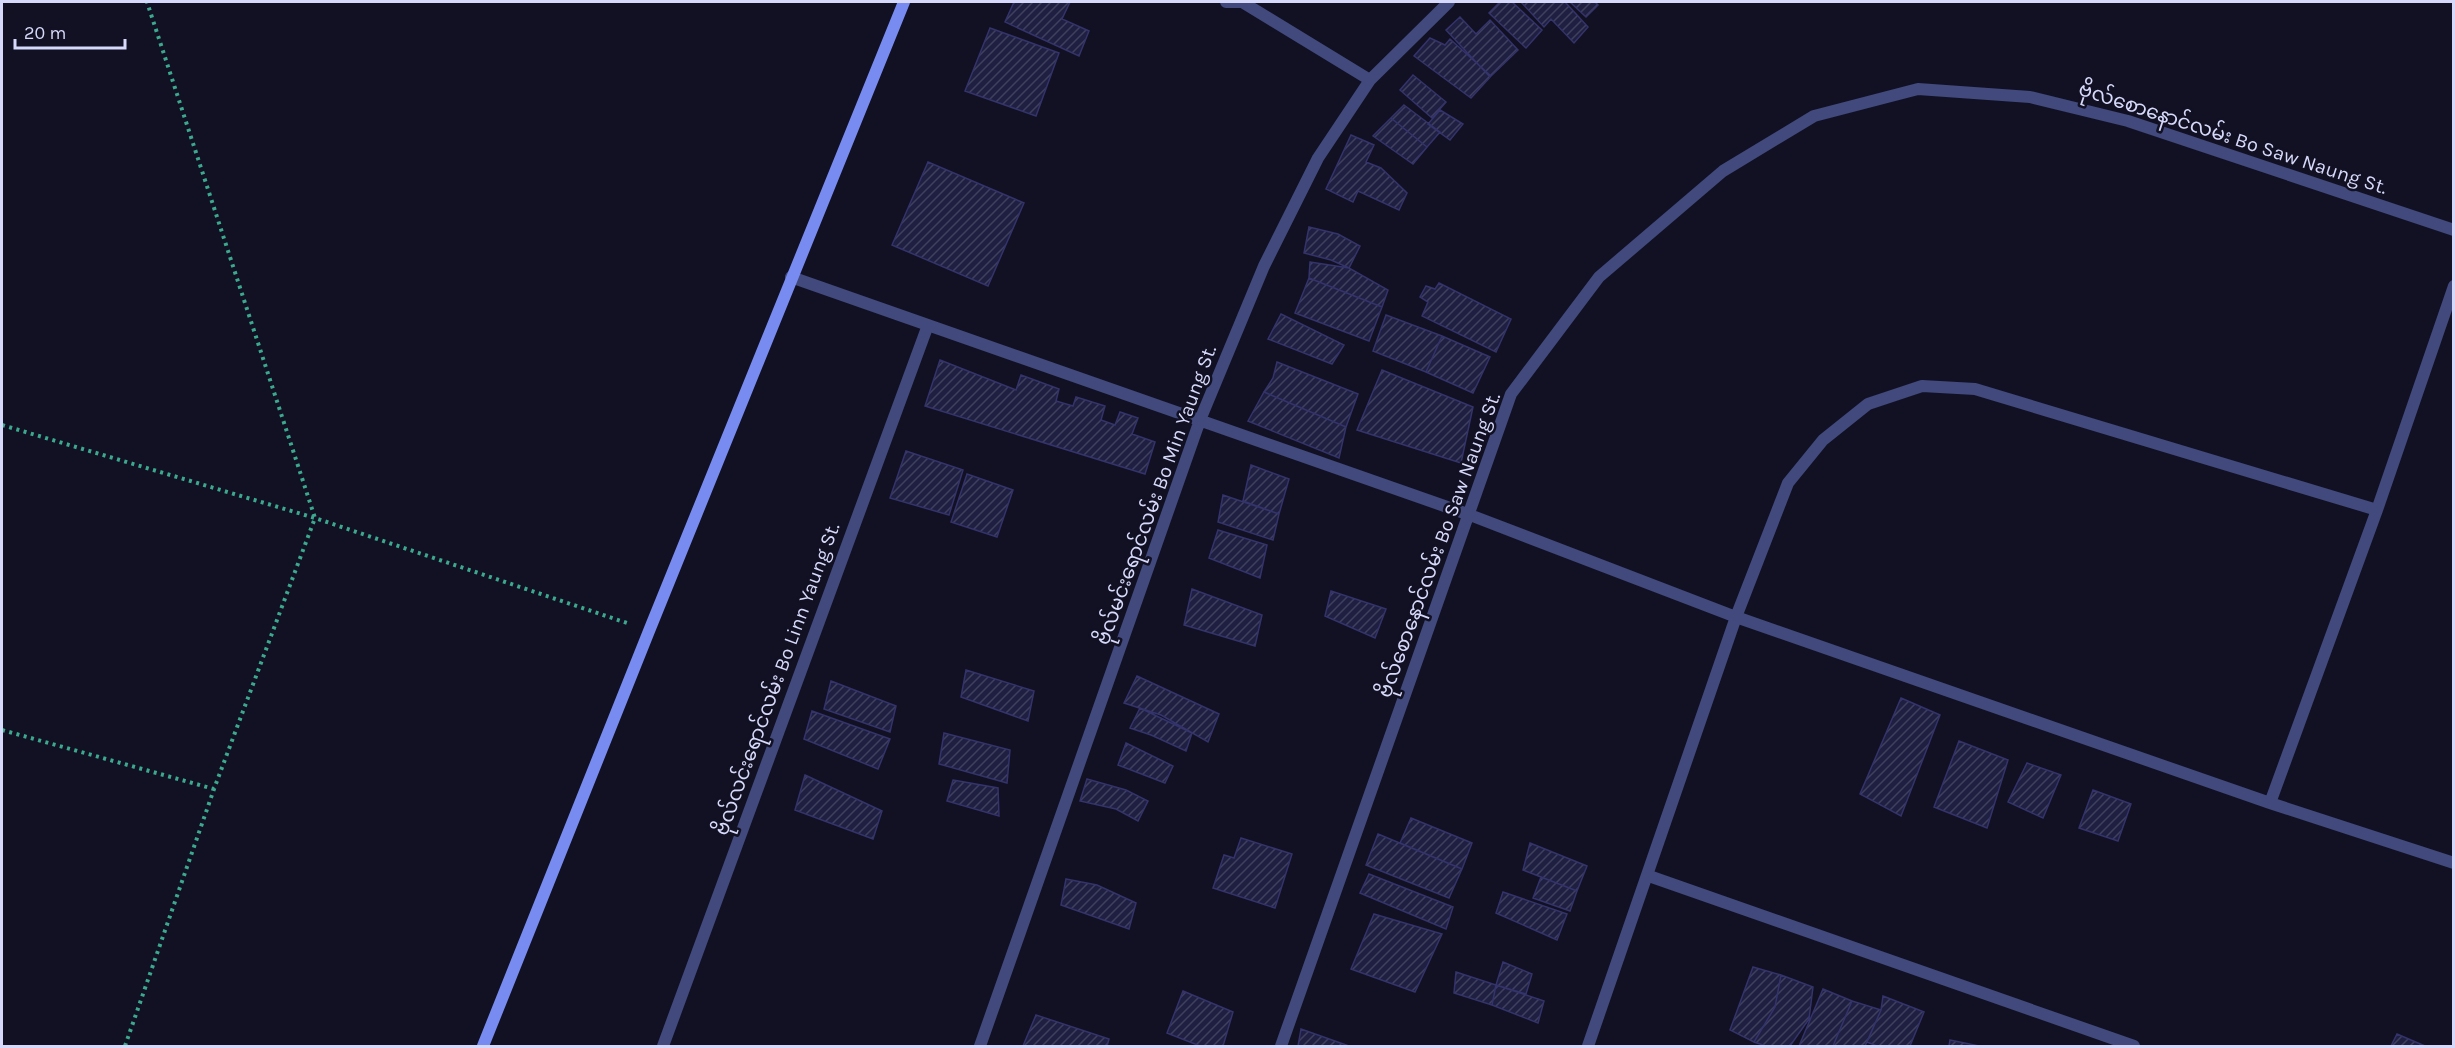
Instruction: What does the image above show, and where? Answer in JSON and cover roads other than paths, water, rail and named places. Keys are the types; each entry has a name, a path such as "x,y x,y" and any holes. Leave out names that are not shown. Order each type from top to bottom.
{"street":[{"path":"483,1047 791,277 904,2"},
{"path":"1226,2 1242,2 1370,80"},
{"name":"ဗိုလ်မင်းရောင်လမ်း Bo Min Yaung St.","path":"980,1047 1200,420 1264,266 1313,168 1370,80 1449,2"},
{"name":"ဗိုလ်စောနောင်လမ်း Bo Saw Naung St.","path":"1281,1047 1511,394 1599,277 1723,171 1814,116 1918,89 2030,97 2128,122 2454,230"},
{"path":"791,277 1470,515 1736,617 2270,803 2454,863"},
{"path":"2270,803 2377,510 2454,286"},
{"name":"ဗိုလ်လင်းရောင်လမ်း Bo Linn Yaung St.","path":"663,1047 928,325"},
{"path":"1588,1047 1649,876 1736,617 1788,483 1823,440 1868,404 1922,386 1975,389 2377,510"},
{"path":"1649,876 2134,1047"}]}
